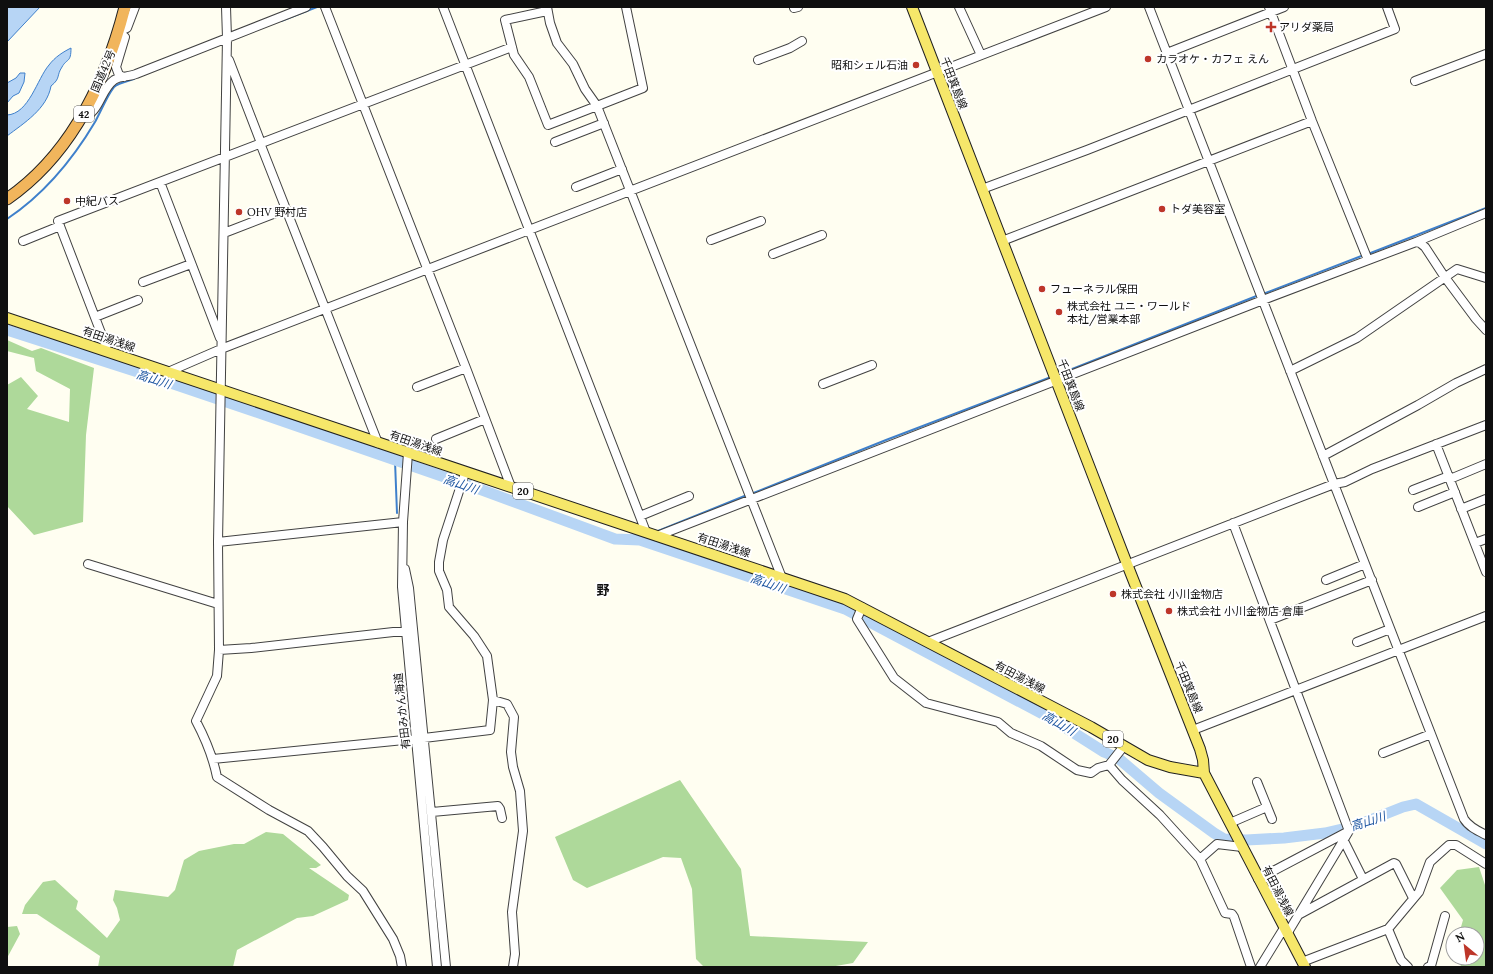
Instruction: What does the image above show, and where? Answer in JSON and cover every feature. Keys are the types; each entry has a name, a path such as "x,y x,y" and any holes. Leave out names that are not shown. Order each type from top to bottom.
{"highway":[{"name":"国道42号","path":"7,200 56,154 82,118 124,32 125,7"}],"main road":[{"name":"千田箕島線","path":"912,7 1127,564 1193,730 1202,756 1204,773"},
{"name":"有田湯浅線","path":"7,318 168,372 221,394 378,443 408,456 511,487 837,596 862,607 1092,727 1155,763 1204,773 1285,931 1304,964"}],"street":[{"path":"124,77 119,75 116,67 124,32 135,7"},
{"path":"228,7 218,542 219,650 217,676 196,721 207,743 213,759 217,777 269,810 308,831 323,846 368,898 393,939 400,956 402,967"},
{"path":"82,118 92,113 110,83 116,78 136,74 306,7"},
{"path":"325,7 511,487"},
{"path":"443,7 646,532"},
{"path":"626,7 643,88 598,106 548,125 529,77 514,55 505,20 547,9 557,43 576,70 585,89 598,106 782,578"},
{"path":"959,7 981,55"},
{"path":"168,372 222,346 326,309 937,71 1106,7"},
{"path":"1148,7 1263,300 1322,456 1467,823 1486,835"},
{"path":"1167,53 1270,10 1284,7"},
{"path":"982,189 1087,150 1395,30 1387,7"},
{"path":"1270,10 1312,121 1368,260"},
{"path":"758,60 784,51 802,41"},
{"path":"105,351 106,346 58,221 512,46"},
{"path":"1415,81 1486,54"},
{"path":"227,55 378,443"},
{"path":"1002,241 1312,121"},
{"path":"554,142 604,123"},
{"path":"576,187 622,169"},
{"path":"160,182 222,346"},
{"path":"224,233 286,208"},
{"path":"657,536 1055,376 1263,300 1416,242 1486,213"},
{"path":"711,240 761,221"},
{"path":"23,241 60,226"},
{"path":"773,254 822,235"},
{"path":"1416,242 1425,247 1444,276 1486,330"},
{"path":"143,282 191,264"},
{"path":"1290,371 1357,338 1456,269 1486,278"},
{"path":"95,317 138,300"},
{"path":"823,384 872,365"},
{"path":"417,387 466,368"},
{"path":"1322,456 1456,383 1486,369"},
{"path":"436,439 485,418"},
{"path":"928,642 1334,484 1345,482 1372,469 1486,425"},
{"path":"1436,444 1486,572"},
{"name":"有田みかん海道","path":"408,456 403,522 402,587 409,630 420,738 437,967"},
{"path":"1413,490 1486,464"},
{"path":"213,759 490,730 493,700 487,656 474,636 449,607 447,590 439,571 443,540 465,472"},
{"path":"1418,507 1455,492"},
{"path":"640,516 689,496"},
{"path":"1461,509 1486,499"},
{"path":"218,542 403,522"},
{"path":"1233,523 1349,831 1342,838 1299,914 1285,931 1260,967"},
{"path":"1475,543 1486,539"},
{"path":"88,564 218,604"},
{"path":"1326,580 1365,564"},
{"path":"1270,620 1372,580"},
{"path":"862,607 857,619 890,672 897,681 926,702 998,722 1011,733 1041,746 1077,770 1091,773 1112,760 1124,746"},
{"path":"1193,730 1486,616"},
{"path":"1358,642 1390,629"},
{"path":"219,650 251,648 409,630"},
{"path":"493,700 507,704 514,717 511,752 513,767 520,791 523,831 512,912 515,954 513,967"},
{"path":"1383,753 1432,734"},
{"path":"420,738 432,812 446,967"},
{"path":"1112,760 1122,780 1160,815 1200,859 1225,913 1232,914 1234,917 1251,967"},
{"path":"1257,782 1272,818"},
{"path":"432,812 498,806 502,818"},
{"path":"1230,823 1267,806"},
{"path":"1258,878 1342,838"},
{"path":"1342,838 1363,879"},
{"path":"1200,859 1217,844 1240,842"},
{"path":"1304,964 1388,929 1419,892 1430,862 1449,845 1456,845 1486,863"},
{"path":"1299,914 1394,863 1396,864 1413,898"},
{"path":"1428,967 1431,966 1445,916"},
{"path":"1388,929 1401,960 1408,967"}],"green space":[{"path":"7,340 32,351 41,348 94,368 86,435 83,522 34,535 7,506 7,385 21,377 38,396 27,409 69,422 70,389 36,371 34,358 7,351"},
{"path":"680,780 741,869 750,936 868,942 853,963 830,967 704,967 696,959 692,889 681,858 663,857 587,888 573,880 555,837"},
{"path":"266,832 283,834 321,865 316,868 309,868 349,895 348,900 313,916 297,918 237,950 233,967 98,967 100,956 37,914 22,914 25,905 43,882 55,880 78,901 76,909 107,938 120,920 113,900 115,890 168,897 175,890 184,860 199,851 234,844 244,844"},
{"path":"1479,867 1486,888 1486,967 1461,967 1485,966 1485,926 1461,926 1463,920 1440,888 1457,870"},
{"path":"17,926 20,934 7,958 7,927"}],"water":[{"path":"7,7 40,7 7,42"},
{"path":"71,48 69,58 60,70 56,81 51,86 45,102 34,115 7,136 7,115 15,113 21,109 32,95 51,62"},
{"path":"20,73 25,73 24,82 19,93 13,96 7,103 7,83 16,78"}],"waterway":[{"path":"281,21 317,7"},
{"path":"7,219 45,188 67,163 95,122 114,87 134,79"},
{"path":"1368,254 1486,208"},
{"path":"1263,294 1364,255"},
{"path":"1057,375 1259,295"},
{"name":"高山川","path":"7,330 271,417 482,490 615,539 640,540 845,609 1052,719 1104,752 1118,758 1159,793 1224,839 1246,840 1284,838 1325,833 1355,826 1403,807 1416,804 1486,844"},
{"path":"751,494 886,440 1051,377"},
{"path":"395,461 397,513"},
{"path":"658,531 747,495"},
{"name":"高山川","path":"640,540 644,538"}],"place":[{"name":"アリダ薬局","path":"1271,27"},
{"name":"カラオケ・カフェ えん","path":"1148,59"},
{"name":"昭和シェル石油","path":"916,65"},
{"name":"中紀バス","path":"67,201"},
{"name":"トダ美容室","path":"1162,209"},
{"name":"OHV 野村店","path":"239,212"},
{"name":"フューネラル保田","path":"1042,289"},
{"name":"株式会社 ユニ・ワールド 本社/営業本部","path":"1059,312"},
{"name":"株式会社 小川金物店","path":"1113,594"},
{"name":"株式会社 小川金物店 倉庫","path":"1169,611"}],"district":[{"name":"野","path":"603,590"}]}
